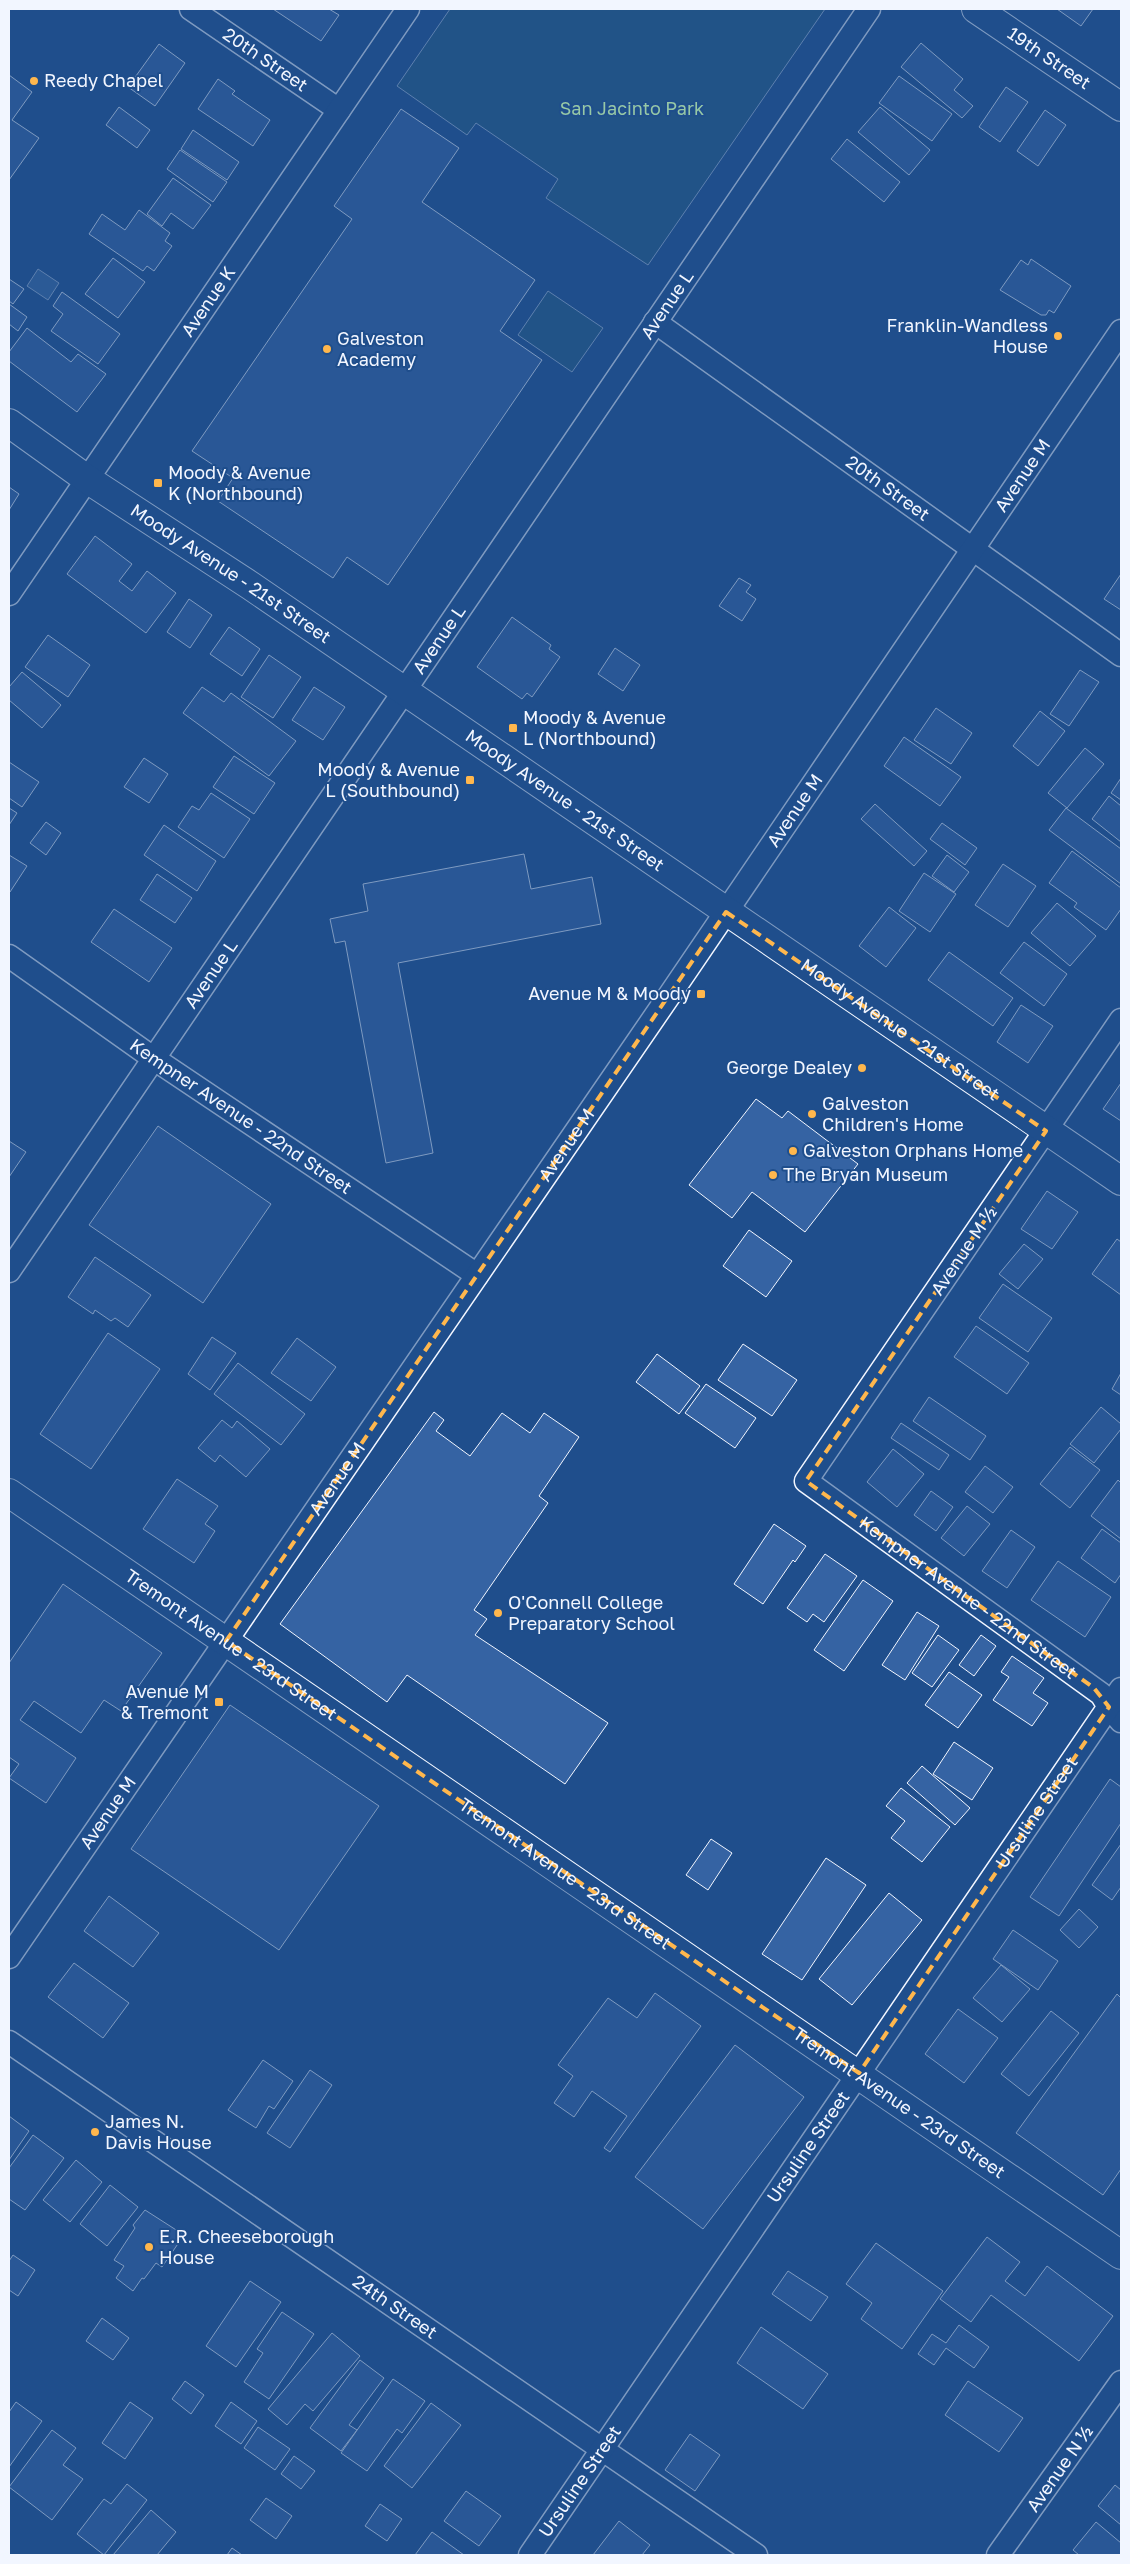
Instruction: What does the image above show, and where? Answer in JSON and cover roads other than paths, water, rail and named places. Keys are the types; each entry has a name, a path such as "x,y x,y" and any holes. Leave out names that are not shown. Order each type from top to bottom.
{"street":[{"name":"20th Street","path":"191,9 339,110"},
{"name":"Avenue K","path":"9,594 408,9"},
{"name":"Avenue L","path":"9,1271 869,9"},
{"name":"19th Street","path":"976,9 1121,107"},
{"name":"20th Street","path":"655,322 1121,656"},
{"name":"Avenue M","path":"9,1957 726,912 1121,331"},
{"name":"Moody Avenue - 21st Street","path":"9,423 87,479 251,586 1121,1181"},
{"name":"Kempner Avenue - 22nd Street","path":"9,956 153,1058 477,1275"},
{"name":"Avenue M ½","path":"806,1481 1121,1020"},
{"name":"Kempner Avenue - 22nd Street","path":"806,1481 1117,1706"},
{"name":"Tremont Avenue - 23rd Street","path":"9,1493 1121,2255"},
{"name":"Ursuline Street","path":"530,2555 859,2074 1117,1706"},
{"name":"24th Street","path":"9,2042 756,2555"},
{"name":"Avenue N ½","path":"998,2555 1121,2382"}],"place":[{"name":"Reedy Chapel","path":"34,81"},
{"name":"Franklin-Wandless House","path":"1058,336"},
{"name":"Galveston Academy","path":"327,349"},
{"name":"Moody & Avenue K (Northbound)","path":"158,483"},
{"name":"Moody & Avenue L (Northbound)","path":"513,728"},
{"name":"Moody & Avenue L (Southbound)","path":"470,780"},
{"name":"Avenue M & Moody","path":"701,994"},
{"name":"George Dealey","path":"862,1068"},
{"name":"Galveston Children's Home","path":"812,1114"},
{"name":"Galveston Orphans Home","path":"793,1151"},
{"name":"The Bryan Museum","path":"773,1175"},
{"name":"O'Connell College Preparatory School","path":"498,1613"},
{"name":"Avenue M & Tremont","path":"219,1702"},
{"name":"James N. Davis House","path":"95,2132"},
{"name":"E.R. Cheeseborough House","path":"149,2247"}],"park label":[{"name":"San Jacinto Park","path":"632,109"}]}
